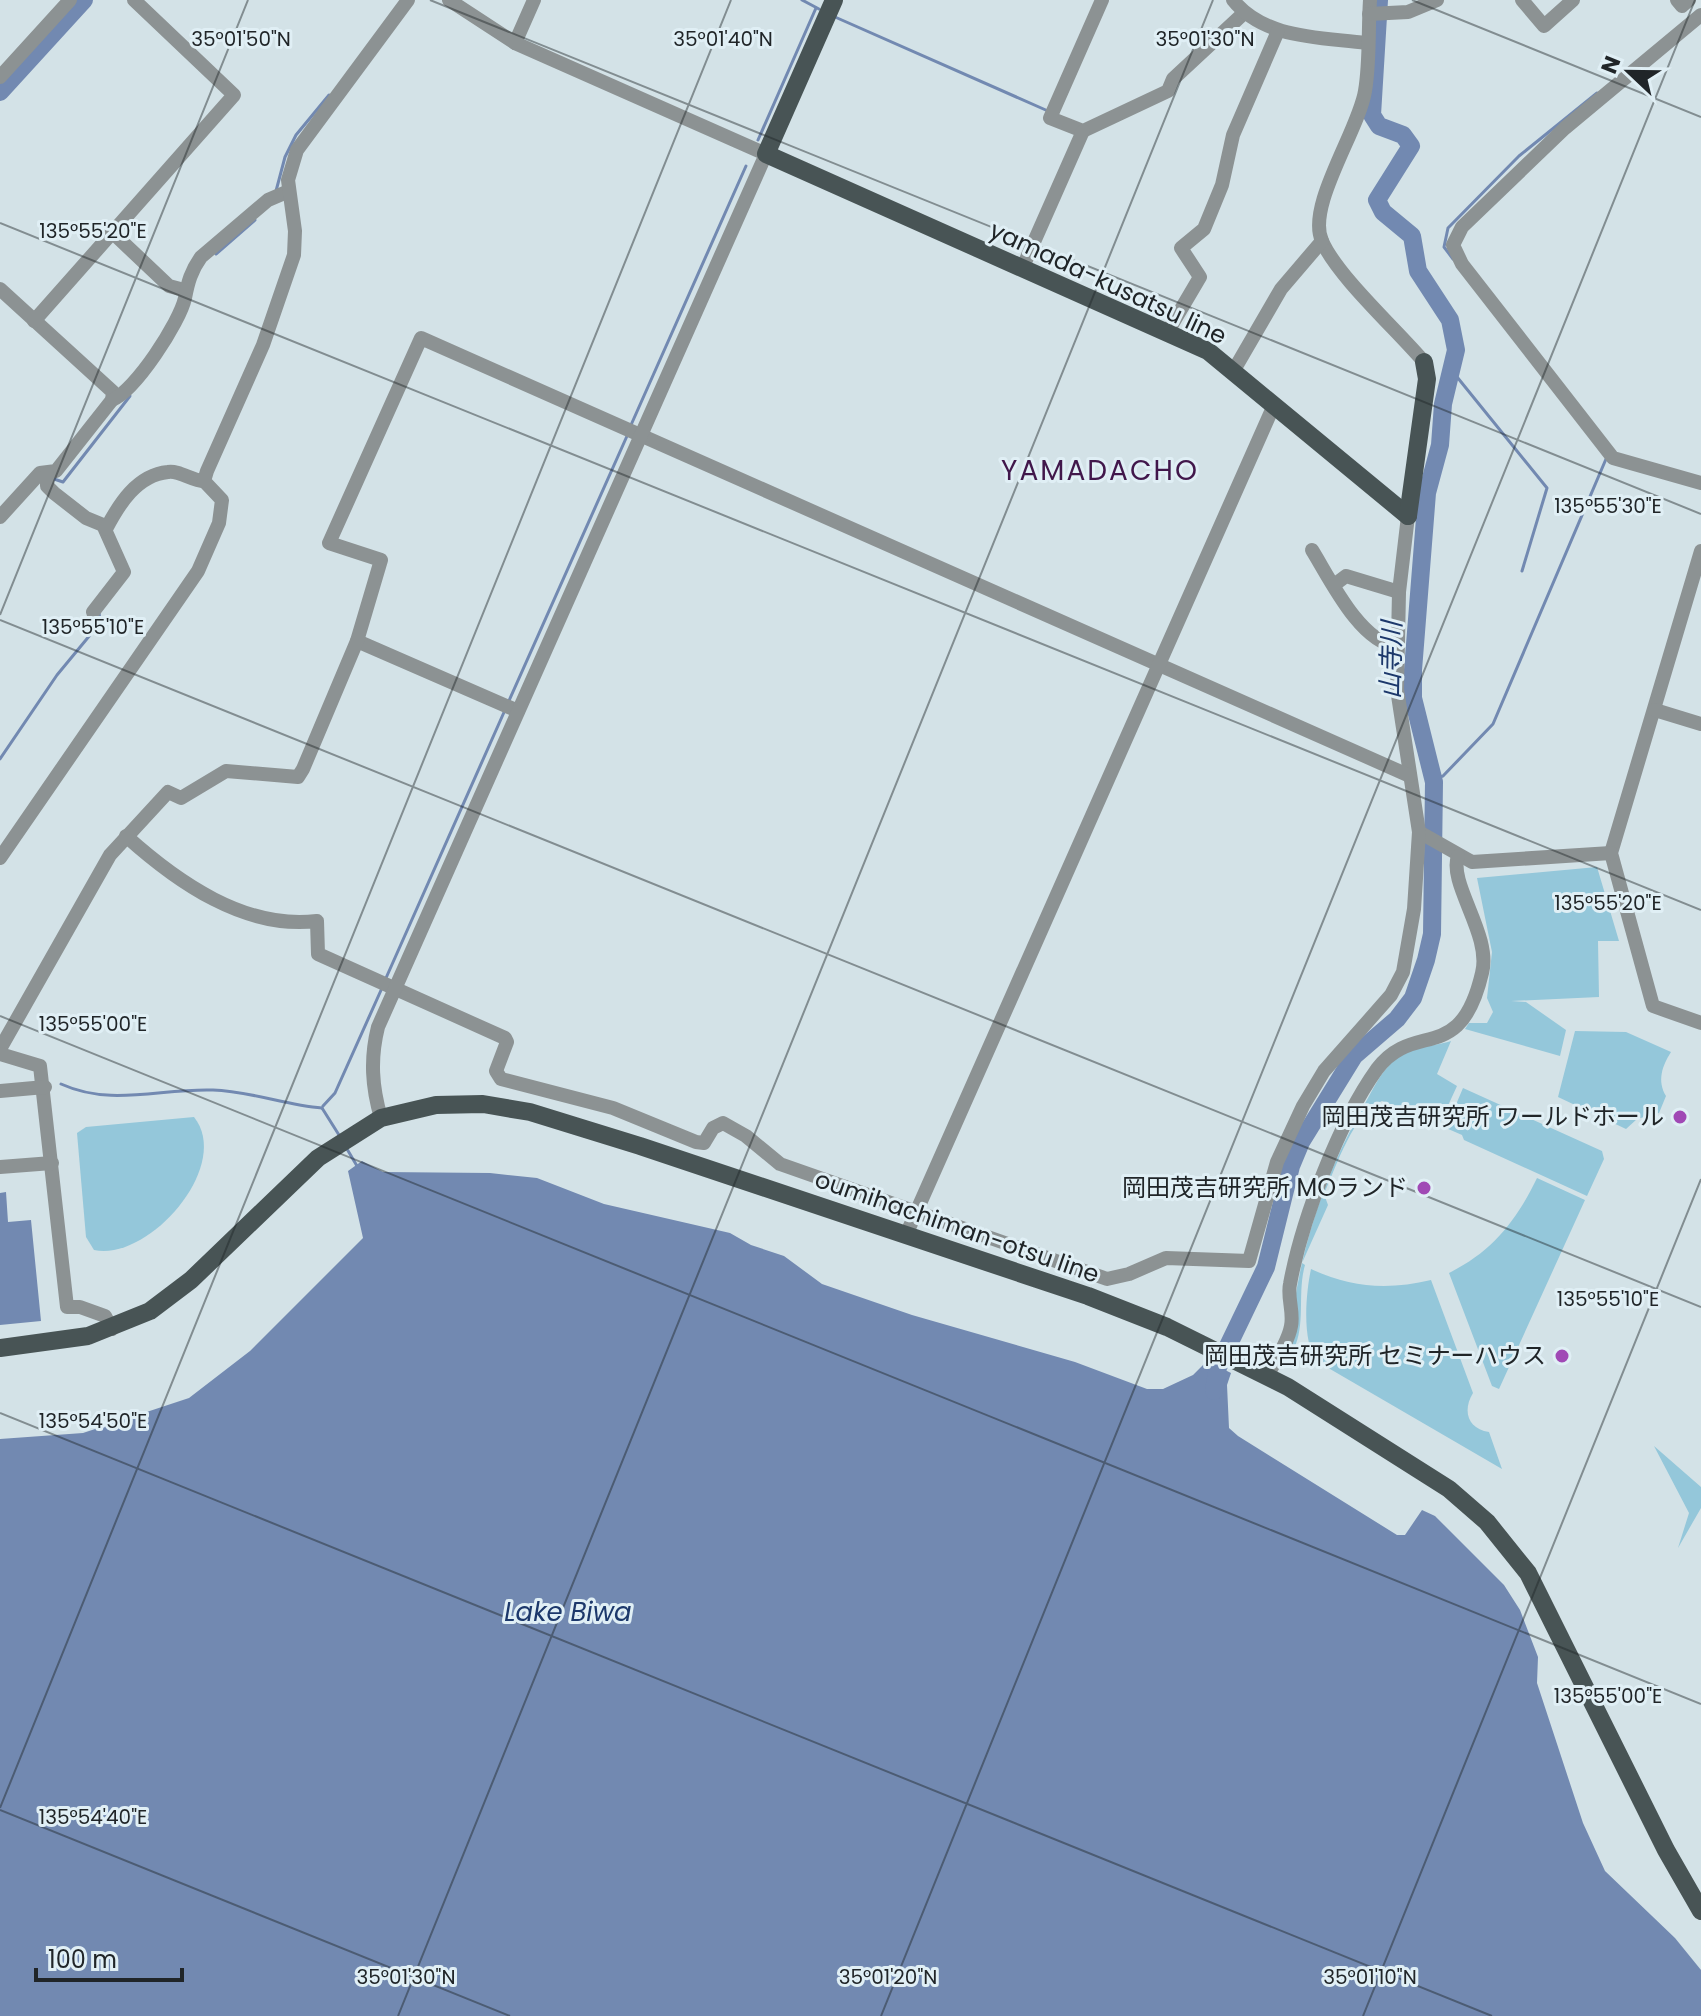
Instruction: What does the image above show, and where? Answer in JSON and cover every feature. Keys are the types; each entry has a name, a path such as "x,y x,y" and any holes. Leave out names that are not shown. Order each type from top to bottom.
{"main road":[{"path":"766,154 834,0"},
{"name":"yamada-kusatsu line","path":"766,154 1208,351 1408,516"},
{"path":"1408,516 1427,379 1424,362"},
{"name":"oumihachiman-otsu line","path":"0,1348 67,1341 112,1329 150,1311 180,1290 297,1176 342,1140 381,1118 409,1110 465,1103 530,1112 906,1235 1121,1308 1239,1360 1449,1489 1502,1537 1537,1590 1666,1850 1701,1911"}],"street":[{"path":"0,77 70,0"},
{"path":"34,321 234,95 134,0"},
{"path":"204,481 263,345 294,255 290,170 308,131 360,68 408,0"},
{"path":"381,1118 373,1082 372,1056 386,986 633,431 766,154 515,43 449,0"},
{"path":"515,43 534,0"},
{"path":"1083,131 1050,118 1102,0"},
{"path":"1233,0 1244,13 1278,31 1366,43"},
{"path":"1424,362 1322,241 1319,223 1365,92 1369,7 1408,12 1437,0"},
{"path":"1522,0 1544,26 1573,0"},
{"path":"1677,0 1682,6 1689,0"},
{"path":"1022,269 1083,131 1168,91 1173,79 1244,13"},
{"path":"1701,15 1565,128 1462,227 1453,245 1462,264 1613,458 1701,483"},
{"path":"1167,333 1200,277 1181,248 1204,229 1222,185 1233,135 1278,31"},
{"path":"112,400 123,396 160,344 185,297 184,290 201,257 268,200 289,191"},
{"path":"113,233 169,286 184,290"},
{"path":"1234,370 1281,289 1322,241"},
{"path":"0,289 113,392 112,400 56,471 40,473 0,517"},
{"path":"112,1329 105,1316 80,1307 67,1307 45,1087 40,1066 0,1051 110,855 168,792 181,798 226,771 298,777 357,641 381,560 329,543 421,338 1410,776"},
{"path":"906,1235 1274,405"},
{"path":"0,858 198,571 221,515 222,500 204,481 170,471 124,495 106,529"},
{"path":"47,474 47,486 54,493 106,529 124,572 93,612"},
{"path":"126,836 183,884 278,923 317,921 318,954 505,1038 507,1042 496,1071 501,1079 613,1108 696,1142 704,1143 713,1128 723,1123 746,1136 780,1164 1107,1279 1129,1274 1166,1258 1249,1261 1277,1162 1303,1106 1324,1071 1391,995 1403,972 1422,834 1397,689 1399,592 1408,516"},
{"path":"1312,550 1362,625 1383,644 1396,646"},
{"path":"1701,551 1611,853 1653,1006 1701,1023"},
{"path":"1334,585 1346,576 1399,592"},
{"path":"357,641 510,708"},
{"path":"1655,710 1701,724"},
{"path":"1422,834 1472,862 1611,853"},
{"path":"1267,1376 1291,1326 1289,1286 1320,1184 1350,1118 1378,1069 1394,1054 1446,1035 1460,1026 1472,1008 1485,951 1457,870 1458,856"},
{"path":"0,1091 45,1087"},
{"path":"0,1167 52,1163"}],"shaded area":[{"path":"1597,867 1619,941 1598,941 1599,997 1511,1001 1526,1002 1566,1030 1560,1056 1465,1029 1469,1023 1487,1023 1493,1012 1487,998 1492,952 1477,878"},
{"path":"1575,1031 1626,1032 1671,1052 1662,1074 1666,1096 1659,1113 1637,1119 1626,1129 1558,1097"},
{"path":"1451,1041 1437,1074 1457,1086 1440,1123 1382,1101 1363,1116 1347,1141 1324,1194 1328,1205 1302,1262 1313,1222 1334,1164 1382,1074 1403,1054"},
{"path":"1463,1088 1602,1151 1604,1159 1587,1196 1464,1140 1462,1135 1446,1128"},
{"path":"194,1117 203,1137 202,1160 194,1184 179,1206 160,1226 138,1241 115,1250 94,1250 86,1237 77,1133 86,1127"},
{"path":"1537,1178 1585,1200 1499,1389 1492,1386 1449,1273 1478,1255 1502,1233 1521,1208"},
{"path":"1302,1263 1305,1265 1300,1329 1294,1349 1289,1346"},
{"path":"1311,1269 1341,1280 1370,1285 1400,1285 1431,1280 1473,1393 1468,1406 1469,1418 1476,1427 1489,1432 1502,1469 1318,1362 1307,1331"},
{"path":"1654,1446 1701,1487 1701,1508 1678,1548 1689,1513"}],"water":[{"name":"Lake Biwa","path":"362,1161 383,1172 490,1173 537,1178 604,1204 730,1233 751,1245 784,1256 822,1284 912,1315 1075,1362 1147,1389 1163,1389 1193,1375 1207,1361 1231,1373 1227,1385 1229,1428 1238,1436 1397,1535 1405,1535 1422,1510 1435,1516 1504,1585 1520,1610 1538,1657 1537,1683 1583,1823 1605,1871 1675,1938 1701,1970 1701,2016 0,2016 0,1439 83,1433 189,1398 250,1351 363,1238 348,1171"},
{"path":"6,1192 8,1222 31,1220 41,1321 0,1325 0,1193"}],"waterway":[{"path":"0,92 84,0"},
{"path":"802,0 819,9"},
{"name":"山寺川","path":"1214,1391 1218,1367 1266,1267 1291,1166 1301,1142 1354,1056 1397,1019 1413,998 1432,934 1434,782 1413,698 1413,670 1427,493 1440,445 1443,404 1456,350 1450,320 1418,271 1412,236 1383,212 1377,200 1411,146 1403,135 1379,126 1372,115 1379,0"},
{"path":"758,140 816,8"},
{"path":"835,17 1048,111"},
{"path":"1453,259 1444,247 1448,228 1519,156 1597,93"},
{"path":"276,191 285,157 296,135 329,95"},
{"path":"631,425 746,166"},
{"path":"216,254 255,220"},
{"path":"1453,372 1547,488 1522,571"},
{"path":"54,479 63,482 130,396"},
{"path":"508,703 627,436"},
{"path":"1433,779 1443,776 1493,724 1606,459"},
{"path":"0,759 57,675 100,623 99,612"},
{"path":"386,978 505,710"},
{"path":"323,1106 335,1093 382,988"},
{"path":"61,1084 80,1091 118,1095 227,1091 322,1108"},
{"path":"322,1108 339,1135"},
{"path":"347,1149 357,1166"}],"place":[{"name":"岡田茂吉研究所 ワールドホール","path":"1680,1117"},
{"name":"岡田茂吉研究所 MOランド","path":"1424,1188"},
{"name":"岡田茂吉研究所 セミナーハウス","path":"1562,1356"}],"district":[{"name":"YAMADACHO","path":"1100,470"}]}
